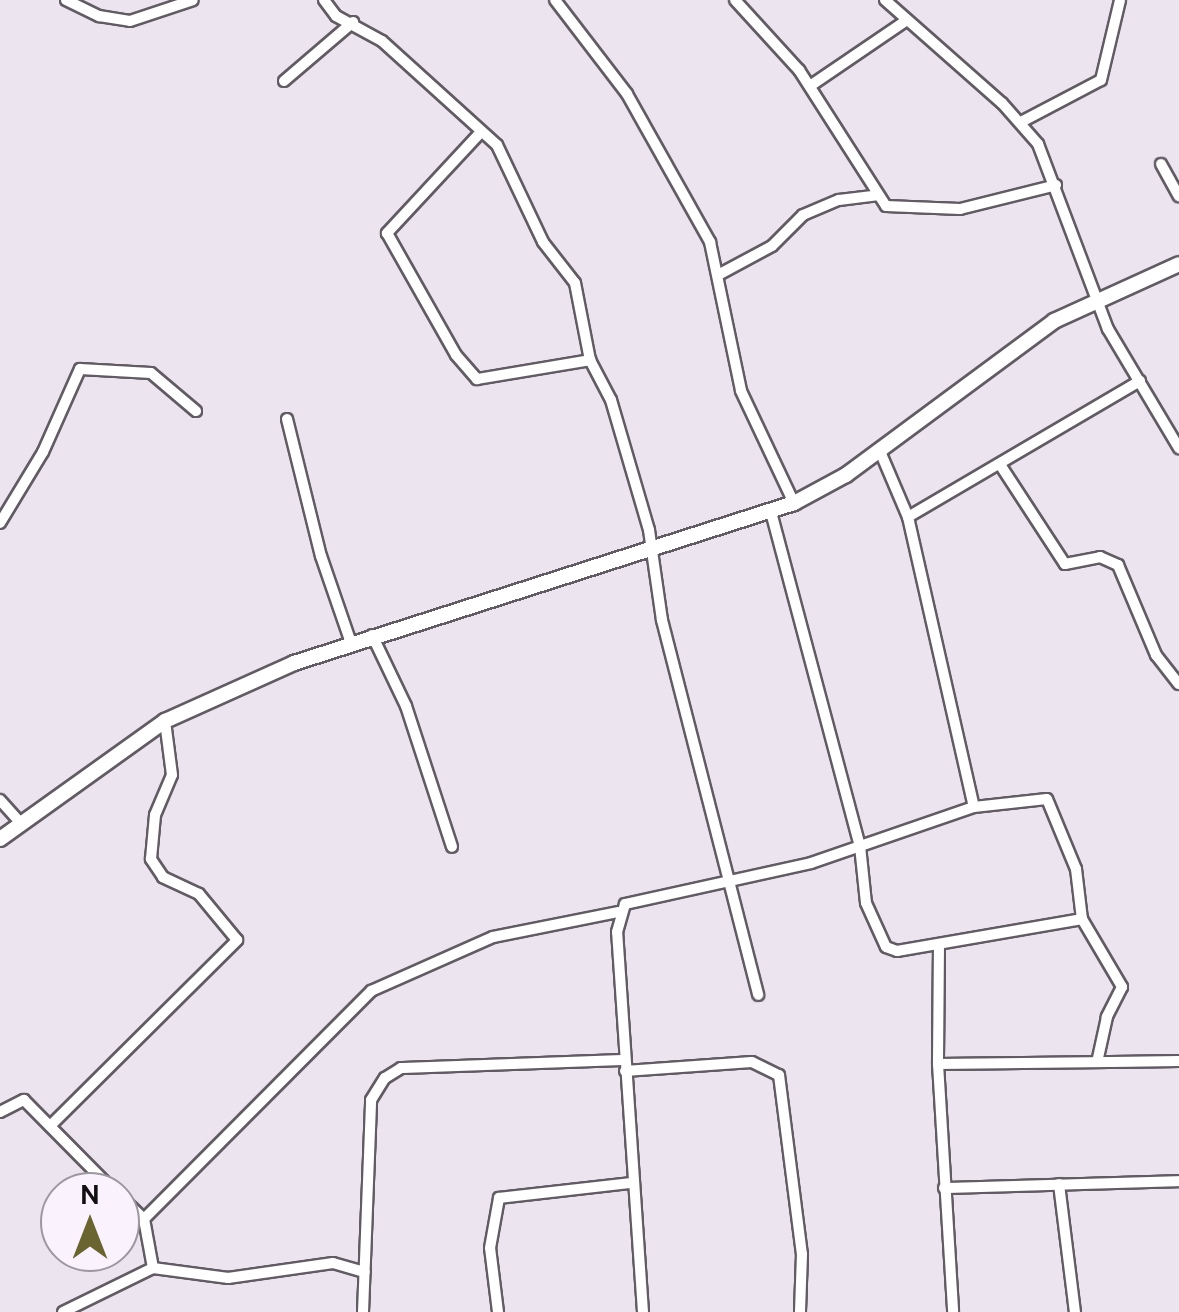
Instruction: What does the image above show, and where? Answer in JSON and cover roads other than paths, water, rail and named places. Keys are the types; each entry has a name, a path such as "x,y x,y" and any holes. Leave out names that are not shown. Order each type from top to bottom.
{"street":[{"path":"66,0 99,16 130,21 193,0"},
{"path":"324,0 336,16 353,22 498,146 544,242 575,282 590,360 611,400 650,552 662,620 758,994"},
{"path":"555,0 627,94 702,227 718,275 741,391 794,504"},
{"path":"736,0 810,86 877,195 891,208 960,209 1056,185"},
{"path":"885,0 1021,122 1056,185 1096,300 1179,448"},
{"path":"1021,122 1101,80 1120,0"},
{"path":"810,86 907,20"},
{"path":"284,81 353,22"},
{"path":"480,133 387,233 456,355 477,379 590,360"},
{"path":"1161,164 1179,196"},
{"path":"718,275 772,246 804,216 839,200 877,195"},
{"path":"0,839 165,721 372,635 650,552 794,504 879,449 1036,332 1096,300 1179,264"},
{"path":"0,523 43,452 80,370 151,372 196,412"},
{"path":"908,517 1001,466 1140,381"},
{"path":"287,419 351,643"},
{"path":"879,449 908,517 974,807"},
{"path":"1001,466 1065,564 1100,558 1118,565 1156,655 1179,684"},
{"path":"771,512 860,846 866,903 886,948 939,945 1082,919"},
{"path":"372,635 406,706 452,848"},
{"path":"50,1126 238,940 199,894 164,876 151,858 155,815 174,763 165,721"},
{"path":"144,1219 371,992 494,937 618,912 632,901 811,863 974,807 1047,799 1076,869 1082,919 1122,987 1106,1017 1098,1058"},
{"path":"0,800 20,822"},
{"path":"618,912 631,1183 642,1312"},
{"path":"939,945 938,1064 953,1312"},
{"path":"938,1064 1098,1058 1179,1061"},
{"path":"363,1312 372,1100 389,1074 752,1062 778,1075 802,1254 800,1312"},
{"path":"0,1112 22,1099 96,1172"},
{"path":"944,1188 1179,1182"},
{"path":"498,1312 490,1248 498,1198 631,1183"},
{"path":"1059,1184 1075,1312"},
{"path":"140,1215 153,1268"},
{"path":"63,1312 153,1268 228,1278 322,1262 365,1272"}]}
